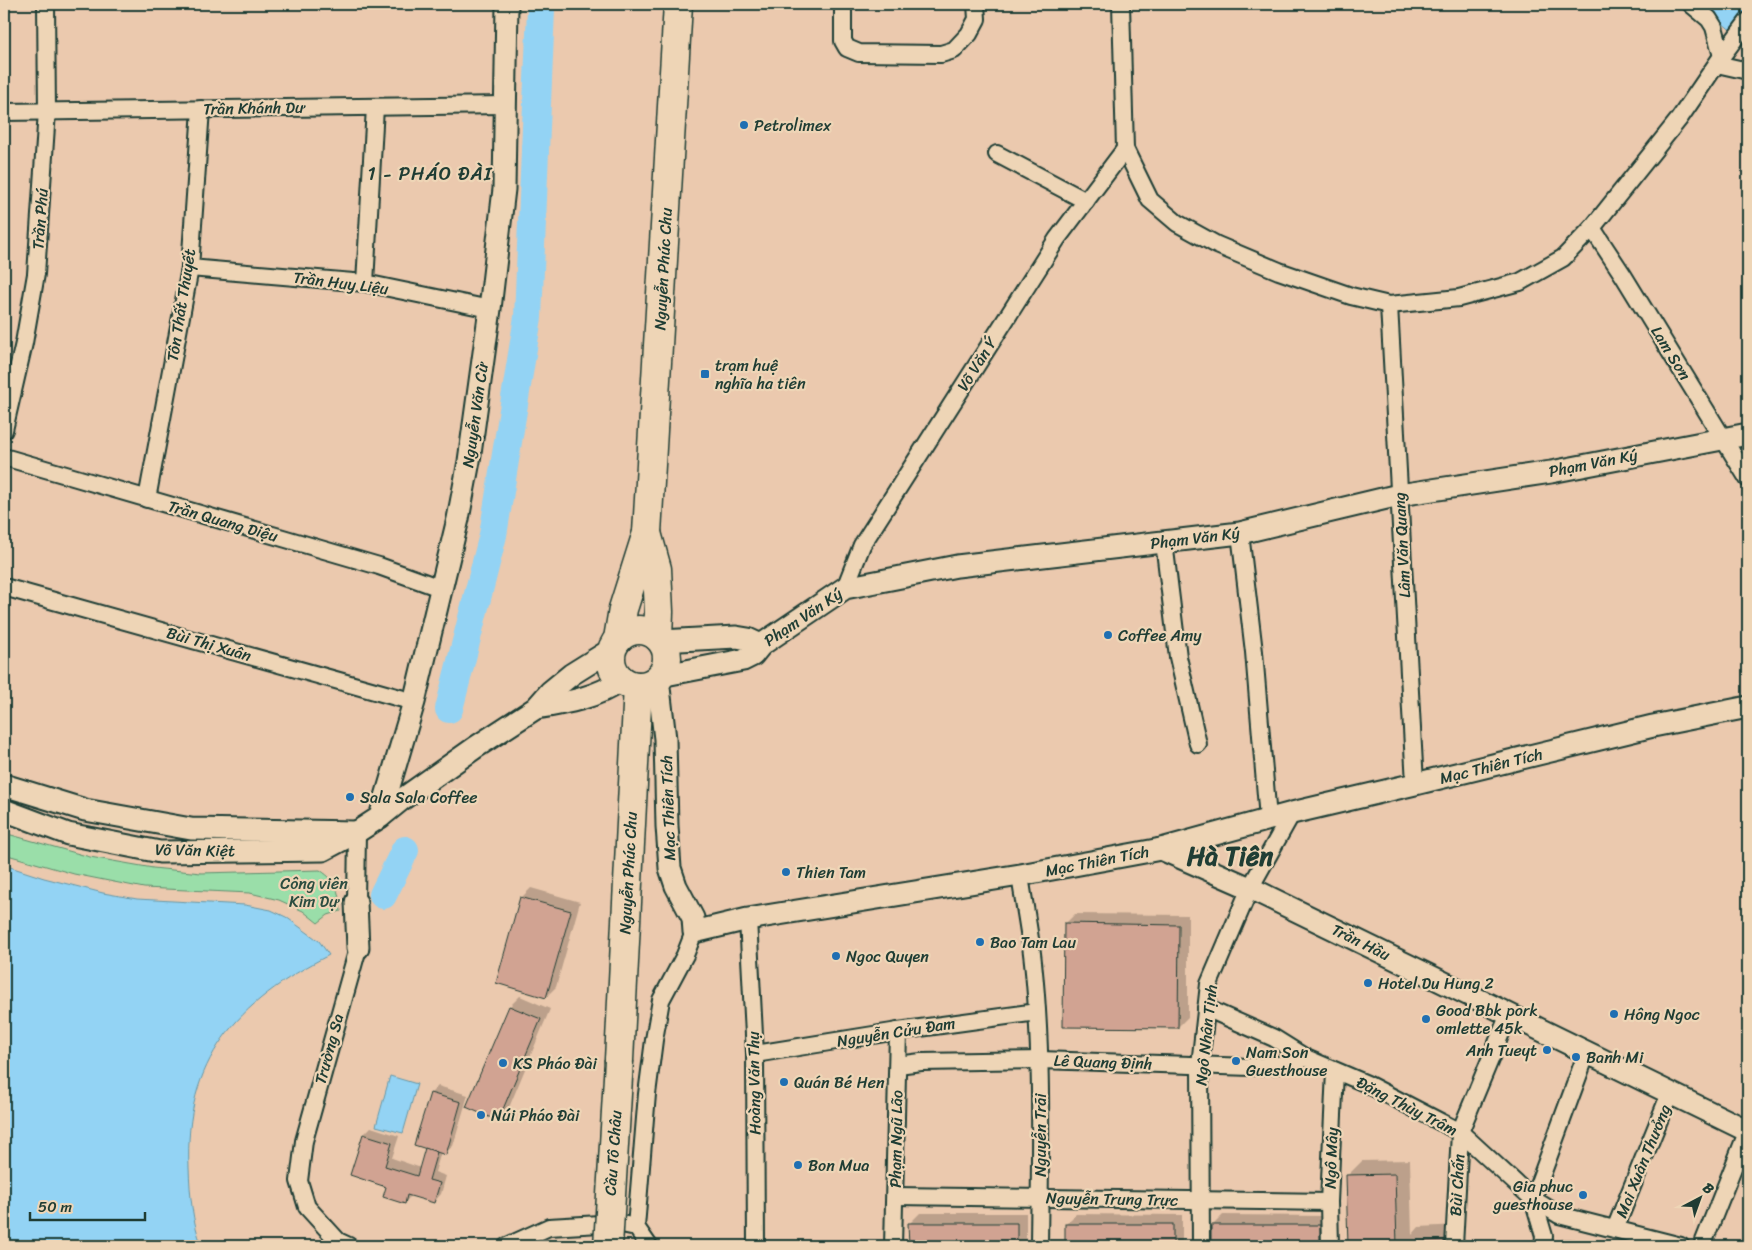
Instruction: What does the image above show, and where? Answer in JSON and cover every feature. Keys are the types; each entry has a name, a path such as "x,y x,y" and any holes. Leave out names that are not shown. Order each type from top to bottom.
{"highway":[{"name":"Nguyễn Phúc Chu","path":"615,644 623,609 647,533 677,4"},
{"name":"Nguyễn Phúc Chu","path":"647,533 657,569 660,639"},
{"path":"633,630 651,632 660,639 666,650 665,668 644,680 612,668 611,661 615,644 633,630"},
{"name":"Nguyễn Phúc Chu","path":"619,1060 644,680"},
{"name":"Cầu Tô Châu","path":"608,1246 619,1060"}],"street":[{"name":"Trần Phú","path":"4,430 24,343 36,274 47,111 46,4"},
{"name":"Nguyễn Văn Cừ","path":"380,817 414,702 470,460 504,189 506,4"},
{"path":"843,4 843,41 847,48 859,53 941,54 954,50 969,34 977,19 976,4"},
{"path":"1121,4 1125,149 1150,200 1177,223 1217,245 1279,271 1351,296 1390,305 1459,298 1520,282 1563,258 1592,228 1679,119 1748,21"},
{"path":"1691,4 1710,19 1714,27 1720,60"},
{"path":"1720,60 1748,71"},
{"name":"Trần Khánh Dư","path":"4,112 505,104"},
{"path":"365,283 375,107"},
{"name":"Tôn Thất Thuyết","path":"147,498 190,268 201,109"},
{"name":"Võ Văn Ý","path":"845,588 862,546 1057,239 1125,149"},
{"path":"997,154 1086,201"},
{"name":"Lam Sơn","path":"1592,228 1623,275 1748,479"},
{"name":"Trần Huy Liệu","path":"190,268 365,283 490,309"},
{"name":"Lâm Văn Quang","path":"1390,305 1414,784"},
{"name":"Phạm Văn Ký","path":"644,680 742,660 754,655 761,645 845,588 957,566 1240,533 1399,495 1550,472 1748,434"},
{"name":"Trần Quang Diệu","path":"4,457 379,566 440,588"},
{"path":"1240,533 1254,652 1268,819"},
{"path":"1164,542 1178,657 1198,744"},
{"name":"Bùi Thị Xuân","path":"4,587 414,702"},
{"path":"660,639 736,637 748,639 761,645"},
{"name":"Võ Văn Kiệt","path":"4,810 68,834 160,852 323,850 380,817 476,747 536,708 550,692 615,644"},
{"name":"Mạc Thiên Tích","path":"644,680 665,739 670,868 676,886 693,918 694,932 748,919 1020,875 1161,849 1292,812 1653,726 1748,707"},
{"name":"Võ Văn Kiệt","path":"536,708 587,698 611,688 644,680"},
{"name":"Võ Văn Kiệt","path":"4,785 85,810 191,829 357,832"},
{"name":"Ngô Nhân Tịnh","path":"1201,1246 1200,1065 1209,984 1250,888 1292,812"},
{"name":"Trường Sa","path":"349,1246 338,1240 307,1208 299,1181 304,1141 358,948 356,902 357,832"},
{"name":"Trần Hầu","path":"1161,849 1250,888 1748,1130"},
{"name":"Nguyễn Trãi","path":"1020,875 1033,960 1040,1060 1039,1246"},
{"name":"Hoàng Văn Thụ","path":"748,919 755,1054 756,1246"},
{"path":"649,1246 636,1227 647,1094 654,1040 661,1000 694,932"},
{"name":"Đặng Thùy Trâm","path":"1206,1008 1274,1038 1306,1058 1367,1084 1460,1132 1533,1199 1559,1215 1681,1246"},
{"name":"Nguyễn Cửu Đam","path":"755,1054 898,1031 1037,1012"},
{"name":"Bùi Chấn","path":"1454,1246 1460,1132 1508,1014"},
{"name":"Phạm Ngũ Lão","path":"893,1246 898,1031"},
{"path":"1543,1246 1544,1236 1533,1199 1587,1052"},
{"name":"Lê Quang Định","path":"898,1065 921,1062 1040,1060 1251,1067 1278,1065 1306,1058"},
{"name":"Ngô Mây","path":"1330,1246 1329,1202 1335,1071"},
{"name":"Mai Xuân Thưởng","path":"1615,1229 1670,1093"},
{"path":"1702,1246 1748,1130"},
{"name":"Nguyễn Trung Trực","path":"894,1196 1329,1202"},
{"path":"507,1246 549,1227 617,1223 636,1227"}],"green space":[{"name":"Công viên Kim Dự","path":"4,833 90,857 153,868 201,873 320,870 334,883 341,911 328,915 318,923 303,911 279,900 250,893 144,888 74,874 4,854"}],"water":[{"path":"1699,4 1748,4 1748,8 1733,32"},
{"path":"4,865 44,878 103,893 137,899 245,905 271,910 286,917 319,941 329,955 296,973 268,993 243,1015 223,1039 207,1066 196,1096 190,1130 189,1168 191,1198 196,1227 202,1246 4,1246"},
{"path":"390,1076 417,1084 403,1133 376,1126"}],"building":[{"path":"520,897 571,911 546,998 496,983"},
{"path":"1064,923 1179,925 1178,1028 1063,1027"},
{"name":"KS Pháo Đài","path":"509,1006 541,1019 498,1121 466,1107"},
{"path":"430,1093 461,1102 446,1155 414,1145"},
{"path":"363,1134 392,1143 385,1166 417,1176 425,1148 437,1152 429,1180 440,1183 434,1203 407,1195 405,1204 383,1197 386,1187 350,1175"},
{"path":"1395,1174 1397,1246 1348,1246 1346,1175"},
{"path":"908,1223 1017,1223 1017,1246 909,1246"},
{"path":"1065,1224 1173,1224 1173,1246 1065,1246"},
{"path":"1211,1225 1320,1225 1320,1246 1211,1246"},
{"path":"1444,1240 1444,1246 1403,1246 1403,1242"},
{"path":"1564,1242 1586,1246 1555,1246 1557,1243"}],"waterway":[{"path":"449,709 493,535 528,317 541,9"},
{"path":"383,895 405,850"}],"place":[{"name":"Petrolimex","path":"744,125"},
{"name":"trạm huệ nghĩa ha tiên","path":"705,374"},
{"name":"Coffee Amy","path":"1108,635"},
{"name":"Sala Sala Coffee","path":"350,797"},
{"name":"Thien Tam","path":"786,872"},
{"name":"Bao Tam Lau","path":"980,942"},
{"name":"Ngoc Quyen","path":"836,956"},
{"name":"Hotel Du Hung 2","path":"1368,983"},
{"name":"Hông Ngoc","path":"1614,1014"},
{"name":"Good Bbk pork omlette 45k","path":"1426,1019"},
{"name":"Anh Tueyt","path":"1547,1050"},
{"name":"Banh Mi","path":"1576,1057"},
{"name":"Nam Son Guesthouse","path":"1236,1061"},
{"name":"KS Pháo Đài","path":"503,1063"},
{"name":"Quán Bé Hen","path":"784,1082"},
{"name":"Núi Pháo Đài","path":"481,1115"},
{"name":"Bon Mua","path":"798,1165"},
{"name":"Gia phuc guesthouse","path":"1583,1195"}],"district":[{"name":"1 - PHÁO ĐÀI","path":"430,173"},
{"name":"Hà Tiên","path":"1230,856"}]}
